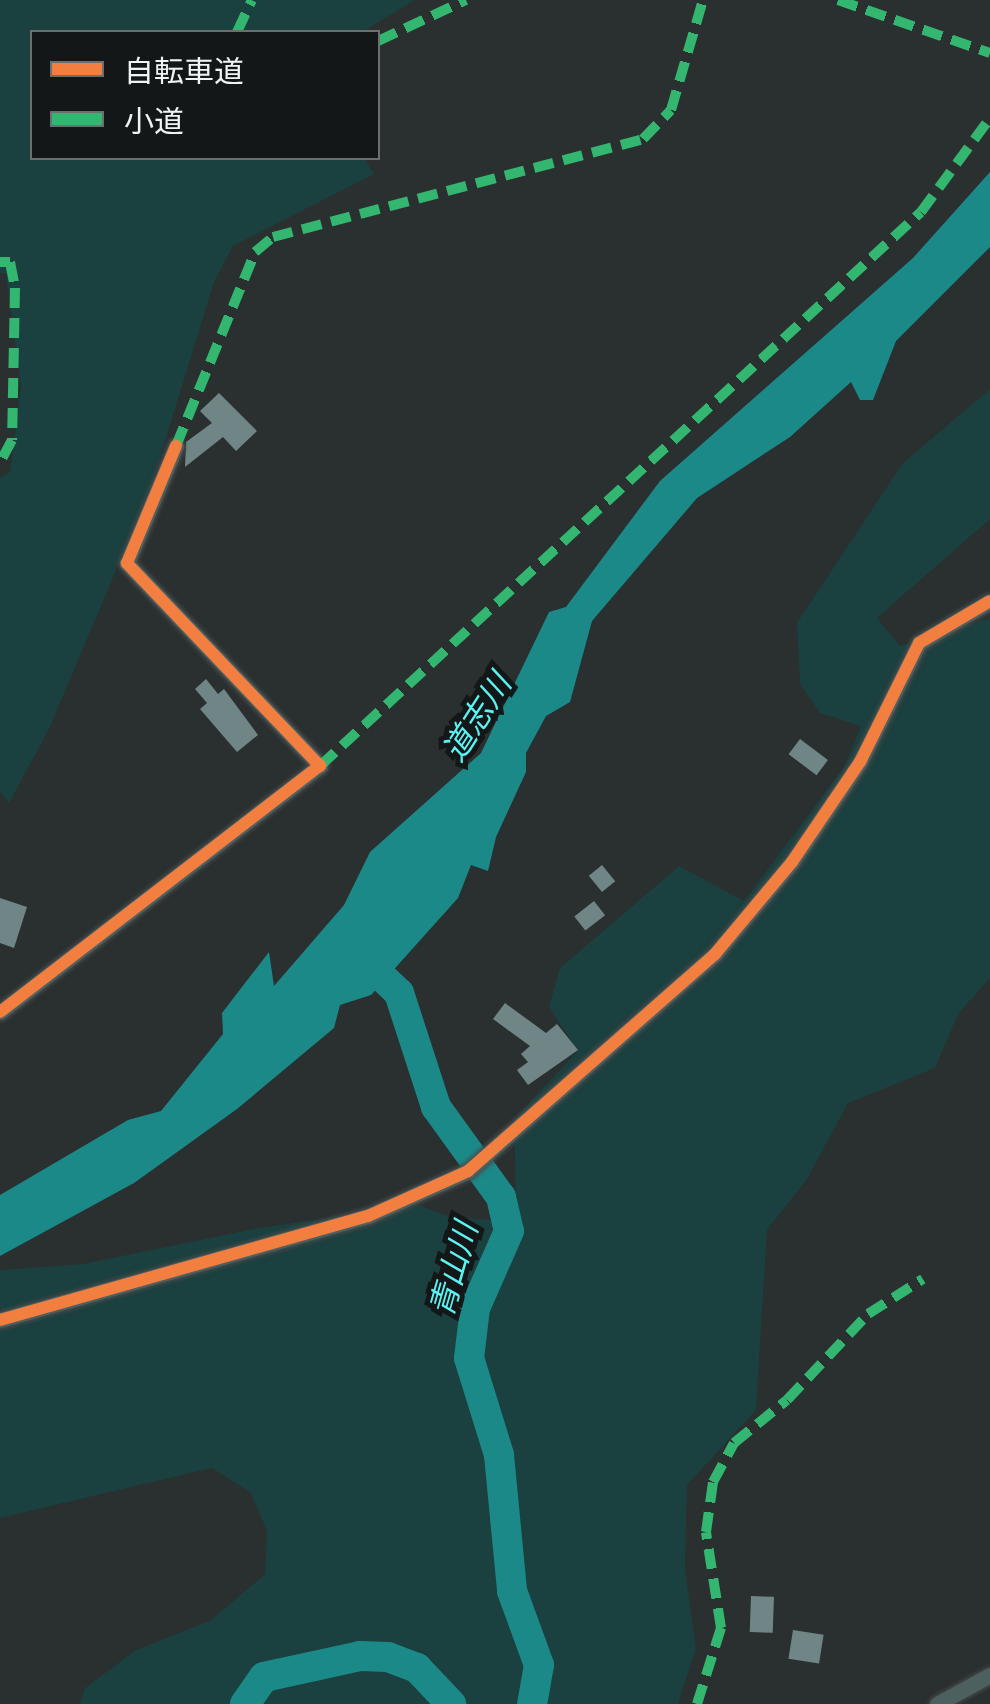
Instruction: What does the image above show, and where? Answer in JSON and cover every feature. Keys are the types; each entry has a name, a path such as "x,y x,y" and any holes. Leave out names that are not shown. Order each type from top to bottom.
{"street":[{"path":"0,1012 320,766 128,563 176,446"},
{"path":"0,1320 368,1216 468,1171 497,1150 734,932 803,847 876,738 913,650 941,625 990,601"},
{"path":"937,1704 990,1675"}],"shaded area":[{"path":"0,0 415,0 365,30 30,30 30,160 365,160 374,174 233,246 214,282 150,490 49,729 9,803 0,791 0,478 10,472 21,387 6,274 0,273"},
{"path":"990,389 990,519 877,618 900,646 990,618 990,978 958,1014 935,1068 848,1103 807,1179 767,1230 756,1410 687,1485 685,1569 696,1648 678,1704 80,1704 85,1688 136,1650 211,1620 265,1574 267,1531 251,1493 212,1468 0,1518 0,1270 83,1264 259,1228 418,1205 451,1217 492,1220 517,1246 514,1119 578,1051 549,1007 560,968 679,866 744,901 844,767 861,726 820,713 800,684 797,623 902,464"}],"water":[{"path":"990,172 990,247 896,341 873,400 860,400 851,382 790,437 697,498 592,621 570,702 546,716 526,753 526,772 496,837 488,871 471,865 458,898 371,995 340,1005 334,1028 237,1109 134,1183 0,1256 0,1195 128,1120 161,1111 223,1034 222,1013 269,952 274,986 344,905 370,852 481,753 549,612 566,607 660,481 913,258"}],"building":[{"path":"219,393 257,431 236,451 223,437 185,467 186,442 212,423 200,411"},
{"path":"206,679 218,694 224,689 258,735 237,752 200,709 207,703 195,689"},
{"path":"800,739 828,760 817,775 789,754"},
{"path":"602,865 615,881 602,892 589,876"},
{"path":"0,898 27,907 14,948 0,943"},
{"path":"594,901 605,915 585,931 574,916"},
{"path":"505,1003 546,1033 557,1024 578,1050 528,1085 517,1070 528,1062 521,1054 530,1046 493,1019"},
{"path":"751,1596 774,1597 773,1633 750,1632"},
{"path":"793,1630 824,1635 819,1663 788,1659"}],"waterway":[{"name":"青山川","path":"357,953 399,993 436,1107 501,1197 509,1231 475,1308 469,1358 499,1455 512,1591 539,1665 532,1704"},
{"name":"青山川","path":"245,1704 264,1677 360,1656 388,1657 417,1668 451,1704"}],"marked path":[{"path":"238,30 252,0"},
{"path":"380,40 466,0"},
{"path":"176,446 255,252 273,237 643,139 671,110 703,0"},
{"path":"838,0 990,53"},
{"path":"320,766 921,212 990,118"},
{"path":"0,262 10,262 15,288 12,440 0,463"},
{"path":"697,1704 721,1628 706,1532 713,1482 734,1443 787,1400 868,1314 923,1279"}],"cycle path":[{"path":"0,1012 320,766 127,563 176,446"},
{"path":"0,1320 368,1216 468,1171 715,954 792,862 860,762 919,643 990,601"}],"water label":[{"name":"道志川","path":"478,718"}]}
